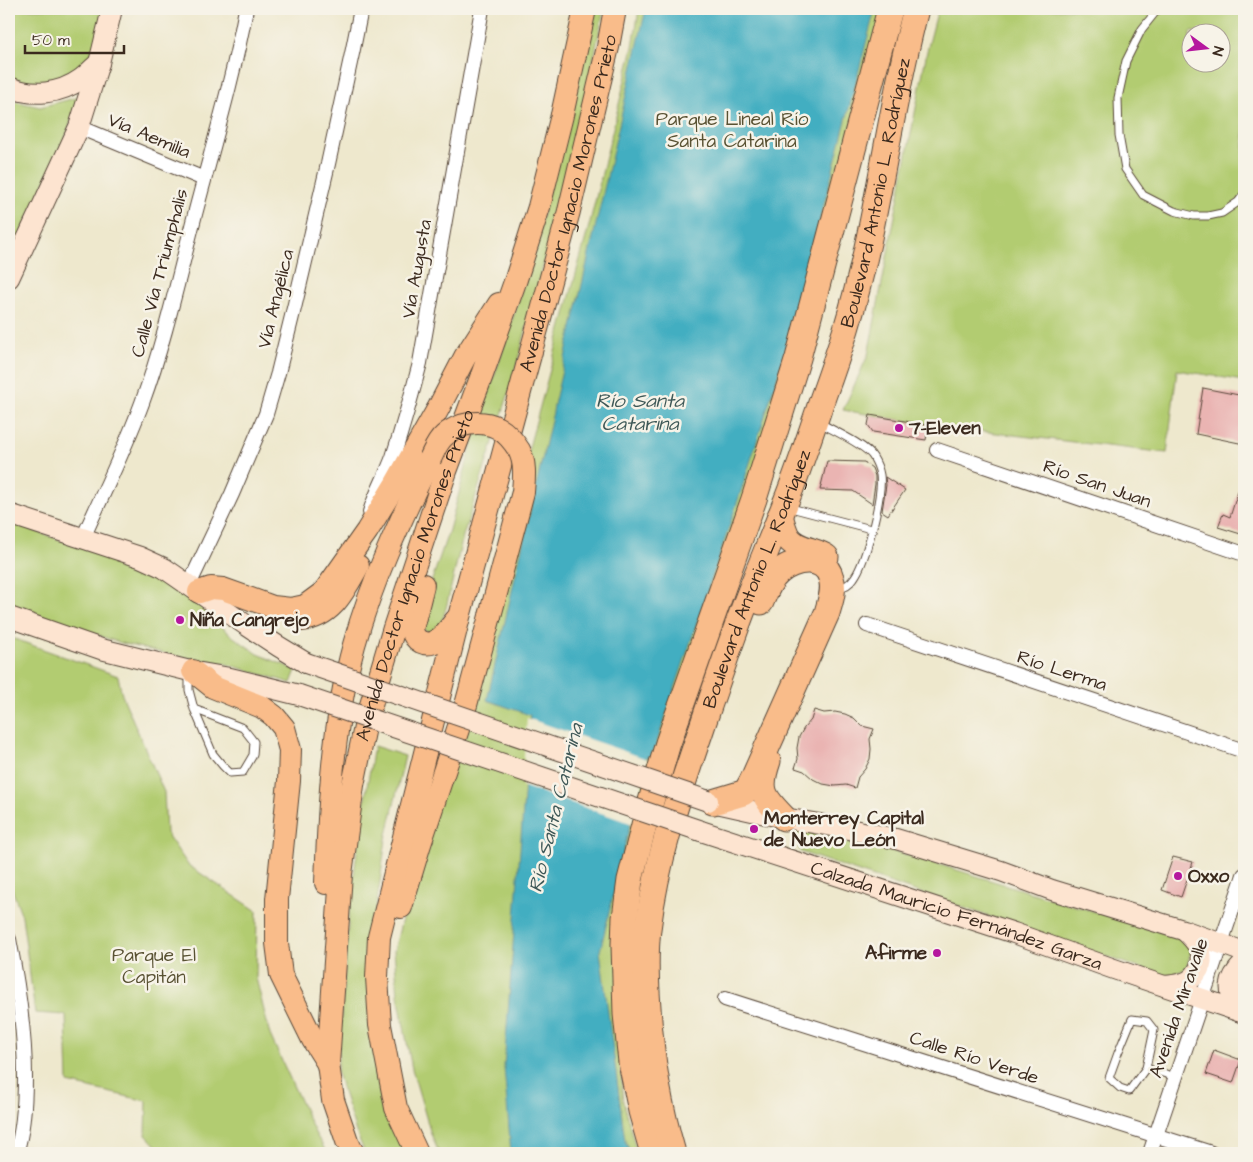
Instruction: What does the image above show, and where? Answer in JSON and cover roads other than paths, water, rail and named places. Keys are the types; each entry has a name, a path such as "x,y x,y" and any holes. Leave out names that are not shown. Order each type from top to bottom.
{"highway":[{"name":"Boulevard Antonio L. Rodríguez","path":"653,1153 630,1062 626,1014 624,945 630,880 668,743 754,499 798,358 890,9"},
{"name":"Boulevard Antonio L. Rodríguez","path":"673,1153 660,1105 649,1024 646,980 648,932 654,890 663,850 683,784 716,686 782,511 845,332 870,237 905,48 916,9"},
{"path":"710,801 743,793 752,781 838,588 839,572 830,560 818,552 797,545 788,538 782,511"},
{"path":"716,686 742,643 777,572 790,564 806,561 824,566 842,595 837,614 774,746 762,779 764,794 767,800 784,818"}],"main road":[{"path":"9,278 79,127 99,63 112,9"},
{"name":"Avenida Doctor Ignacio Morones Prieto","path":"353,1153 333,1100 328,1064 341,874 353,785 366,722 394,628 438,465 482,375 539,207 562,115 584,9"},
{"name":"Avenida Doctor Ignacio Morones Prieto","path":"417,1153 396,1108 380,1025 376,977 379,937 459,617 569,211 608,47 615,9"},
{"path":"9,87 28,92 49,93 81,79 99,63"},
{"path":"194,588 223,589 273,607 284,609 305,606 324,592 367,531 438,409 465,357 516,279"},
{"path":"376,977 389,947 419,846 466,705 523,492 523,464 520,452 509,436 497,428 483,424 471,423 458,427 438,442 438,524 413,622 413,635 420,642 432,643 440,638 459,617"},
{"path":"239,595 259,609 283,619 295,621 306,620 330,608 341,597 412,477 421,466 438,465"},
{"path":"336,946 326,905 329,817 343,692 354,645 395,533 438,465"},
{"path":"9,514 140,557 164,568 270,641 306,663 710,801 784,818 896,839 1001,871 1052,890 1185,931 1244,952"},
{"name":"Calzada Mauricio Fernández Garza","path":"9,617 101,649 299,695 701,831 995,927 1242,1012"},
{"path":"191,671 213,687 262,707 274,716 284,728 290,750 289,781 277,899 281,975 328,1064"},
{"path":"1165,986 1184,983 1190,980 1195,976 1201,964 1200,949 1185,931"},
{"path":"1242,1012 1232,999 1231,985 1236,972 1244,963"}],"street":[{"name":"Calle Vía Triumphalis","path":"83,538 134,424 148,386 204,180 240,41 246,9"},
{"name":"Vía Angélica","path":"194,588 266,414 278,374 361,9"},
{"name":"Vía Augusta","path":"367,531 368,520 377,491 392,459 420,363 482,9"},
{"name":"Vía Aemilia","path":"79,127 204,180"},
{"name":"Río San Juan","path":"937,450 1244,554"},
{"name":"Río Lerma","path":"867,626 1244,751"},
{"name":"Avenida Miravalle","path":"1150,1153 1244,875"},
{"path":"9,939 21,1009 25,1060 23,1123 16,1153"},
{"name":"Calle Río Verde","path":"724,999 1211,1153"}],"lane":[{"path":"1158,9 1142,29 1126,61 1120,88 1118,98 1118,135 1125,169 1143,195 1174,211 1194,216 1208,216 1222,212 1238,202 1244,194"},
{"path":"815,420 865,448 872,455 880,475 879,494 872,529 861,567 848,584 838,588"},
{"path":"782,511 872,529"},
{"path":"191,671 189,690 194,709 213,754 230,773 243,772 253,755 254,742 243,728 194,709"},
{"path":"1132,1019 1147,1021 1154,1030 1146,1068 1129,1091 1120,1088 1109,1078 1132,1019"},
{"path":"1146,1068 1176,1077"}],"water":[{"name":"Río Santa Catarina","path":"646,9 875,9 785,353 657,742 651,759 646,757 600,951 625,1141 631,1153 511,1153 504,1067 530,715 487,700"}],"place":[{"name":"7-Eleven","path":"899,428"},
{"name":"Niña Cangrejo","path":"180,620"},
{"name":"Monterrey Capital de Nuevo León","path":"754,829"},
{"name":"Oxxo","path":"1178,876"},
{"name":"Afirme","path":"937,953"}],"park label":[{"name":"Parque Lineal Río Santa Catarina","path":"732,130"},
{"name":"Parque El Capitán","path":"154,966"}]}
